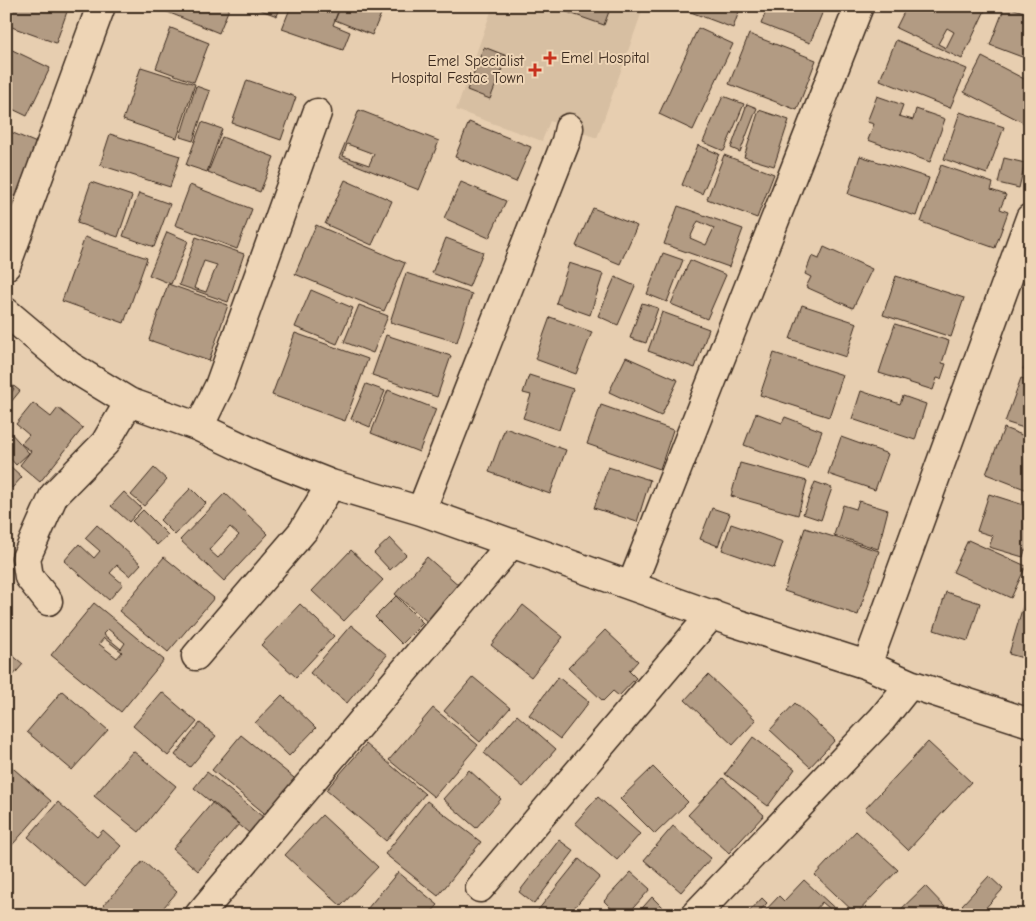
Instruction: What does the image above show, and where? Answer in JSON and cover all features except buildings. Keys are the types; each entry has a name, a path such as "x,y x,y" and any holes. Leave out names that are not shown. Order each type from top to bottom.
{"street":[{"path":"6,266 101,6"},
{"path":"632,584 859,6"},
{"path":"200,427 219,386 318,114"},
{"path":"421,511 566,142 569,128"},
{"path":"867,665 1030,218"},
{"path":"6,312 70,366 129,402 200,427 260,456 331,484 421,511 512,542 712,614 867,665 910,684 1030,723"},
{"path":"48,601 29,577 26,558 54,495 104,443 129,402"},
{"path":"196,656 303,531 331,484"},
{"path":"199,915 512,542"},
{"path":"480,888 712,614"},
{"path":"695,915 882,719 910,684"}],"shaded area":[{"name":"Emel Hospital","path":"493,6 644,6 597,138 550,121 542,141 456,110"}],"place":[{"name":"Emel Hospital","path":"550,58"},
{"name":"Emel Specialist Hospital Festac Town","path":"535,70"}]}
